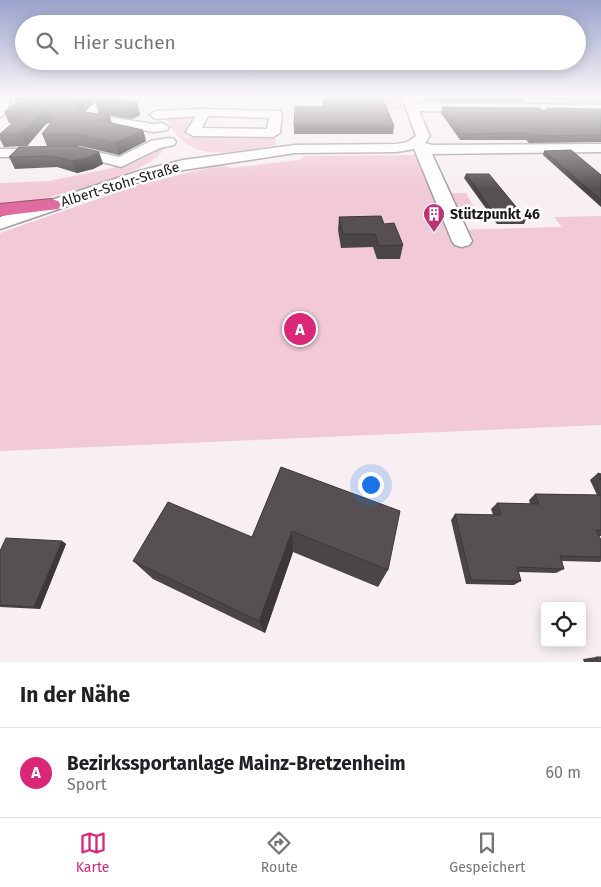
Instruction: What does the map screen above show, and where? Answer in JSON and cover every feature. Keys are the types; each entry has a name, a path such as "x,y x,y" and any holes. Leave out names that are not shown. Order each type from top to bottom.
{"highway":[{"path":"0,210 51,205"}],"street":[{"path":"162,128 183,164"},
{"path":"195,128 193,132 273,133 274,128"},
{"path":"420,128 422,134 418,145 462,241"},
{"path":"80,152 90,138"},
{"path":"31,154 42,141"},
{"path":"0,153 80,152 121,162 156,144 201,152 244,155"},
{"name":"Albert-Stohr-Straße","path":"0,223 145,174 183,164 244,155 334,148 397,148 418,145 442,151 601,148"},
{"path":"145,174 171,146"}],"shaded area":[{"path":"172,128 189,128 184,137 276,138 275,146 214,152 200,150 188,144 176,134"},
{"path":"162,145 164,149 154,159 114,178 62,194 0,207 0,183 49,181 131,164 129,161 138,161"},
{"path":"417,155 449,230 562,227 554,217 601,216 601,425 0,451 0,233 144,183 221,165 230,168 299,160 305,156"},
{"path":"448,193 466,193 476,212 457,211"}],"building":[{"path":"7,128 27,128 21,134 0,134"},
{"path":"47,128 134,128 143,130 115,143 76,134 42,134"},
{"path":"457,128 601,128 601,135 461,134"},
{"path":"75,146 99,152 88,158 72,161 51,156 9,157 19,147"},
{"path":"571,150 601,175 601,200 544,151"},
{"path":"466,174 489,174 526,219 499,220"},
{"path":"381,216 384,224 394,223 403,245 379,246 375,234 343,234 339,217"},
{"path":"281,467 400,511 388,570 292,531 259,621 133,561 168,502 252,537"},
{"path":"535,494 601,495 601,530 596,530 601,540 601,557 560,556 564,569 517,567 521,581 471,580 455,514 501,515 497,503 539,504"},
{"path":"6,538 62,541 34,607 0,605 0,551"},
{"path":"596,657 601,657 601,662 598,662"}],"place":[{"name":"Stützpunkt 46","path":"434,233"},
{"name":"Bezirkssportanlage Mainz-Bretzenheim","path":"300,329"}]}
